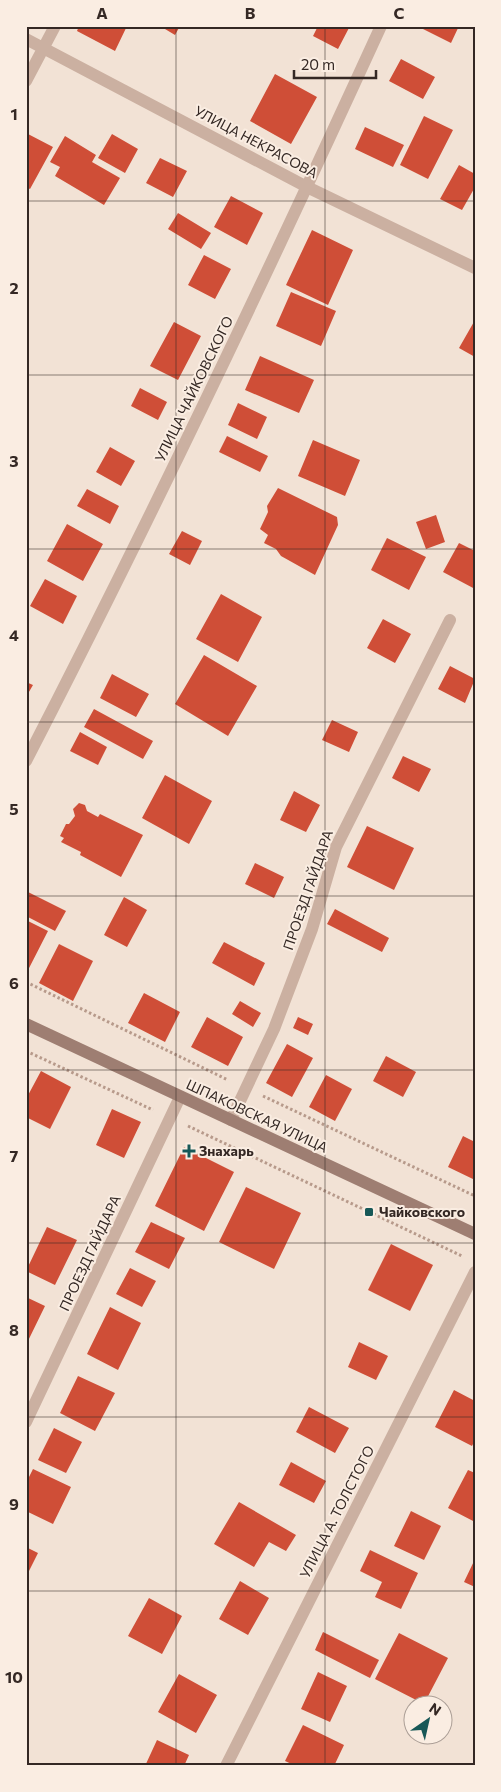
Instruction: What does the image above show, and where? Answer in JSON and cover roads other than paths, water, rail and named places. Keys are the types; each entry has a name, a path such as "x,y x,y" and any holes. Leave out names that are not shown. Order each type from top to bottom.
{"main road":[{"name":"ШПАКОВСКАЯ УЛИЦА","path":"26,1024 475,1234"}],"street":[{"path":"26,81 55,26"},
{"name":"УЛИЦА ЧАЙКОВСКОГО","path":"26,761 120,580 307,187 381,26"},
{"name":"УЛИЦА НЕКРАСОВА","path":"26,39 307,187 475,268"},
{"name":"ПРОЕЗД ГАЙДАРА","path":"231,1120 274,1029 302,957 336,847 450,620"},
{"name":"ПРОЕЗД ГАЙДАРА","path":"26,1422 180,1097"},
{"name":"УЛИЦА А. ТОЛСТОГО","path":"226,1766 475,1272"}],"place":[{"name":"Знахарь","path":"189,1151"},
{"name":"Чайковского","path":"369,1212"}]}
